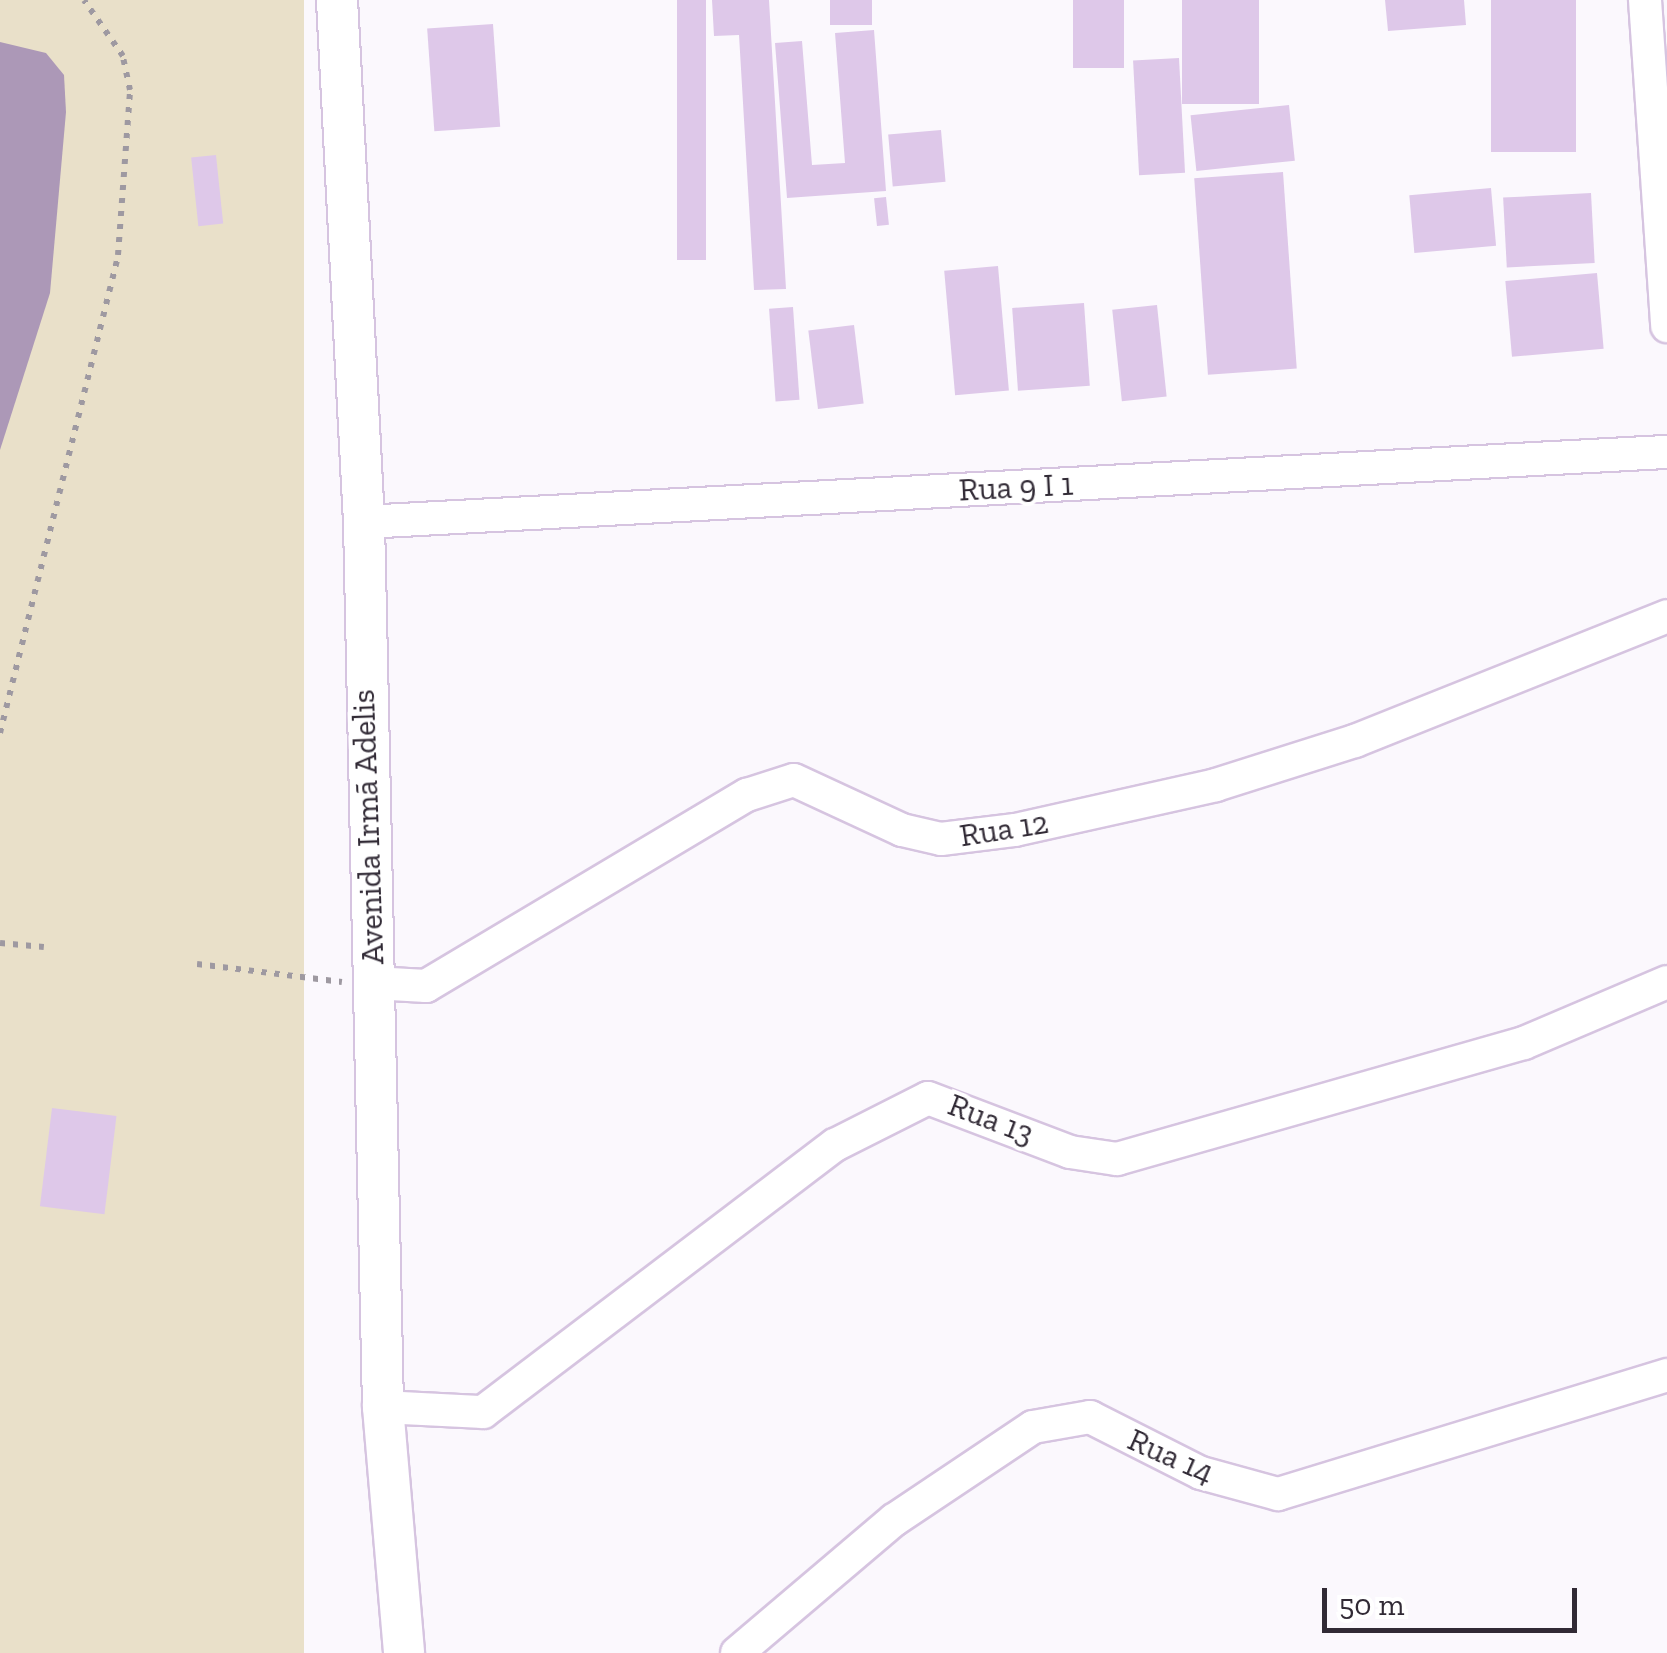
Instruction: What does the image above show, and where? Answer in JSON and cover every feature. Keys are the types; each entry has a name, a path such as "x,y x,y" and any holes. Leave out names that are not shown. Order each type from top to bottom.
{"street":[{"name":"Avenida Irmã Adelis","path":"337,0 364,522 384,1407 404,1653"},
{"path":"1644,0 1667,326"},
{"name":"Rua 9 I 1","path":"364,522 1667,452"},
{"name":"Rua 12","path":"374,983 426,986 747,795 794,780 842,794 902,830 941,839 1015,830 1216,785 1355,740 1667,616"},
{"name":"Rua 13","path":"384,1407 483,1412 836,1145 928,1098 1070,1152 1117,1159 1506,1049 1667,982"},
{"name":"Rua 14","path":"737,1653 894,1520 1033,1427 1090,1418 1201,1473 1278,1494 1667,1375"}],"path":[{"path":"0,733 120,240 130,90 123,56 84,0"},
{"path":"0,943 44,947"},
{"path":"197,964 374,983"}],"shaded area":[{"path":"0,0 304,0 304,1653 0,1653"},
{"path":"0,42 46,53 64,75 66,112 50,293 0,450"}],"building":[{"path":"677,0 706,0 706,260 677,260"},
{"path":"712,0 769,0 786,289 754,290 739,35 714,36"},
{"path":"830,0 872,0 872,25 830,25"},
{"path":"1073,0 1124,0 1124,68 1073,68"},
{"path":"1182,0 1259,0 1259,104 1182,104"},
{"path":"1385,0 1464,0 1466,25 1388,31"},
{"path":"1491,0 1576,0 1576,152 1491,152"},
{"path":"493,24 500,127 434,131 427,29"},
{"path":"874,30 886,191 787,198 775,43 802,41 812,165 845,163 835,33"},
{"path":"1179,58 1185,173 1139,175 1133,60"},
{"path":"1289,105 1295,161 1196,171 1191,115"},
{"path":"941,130 946,182 893,186 888,135"},
{"path":"216,155 223,224 198,226 191,158"},
{"path":"1283,172 1297,369 1208,375 1194,178"},
{"path":"1491,188 1496,246 1414,253 1409,195"},
{"path":"1591,193 1595,263 1507,268 1503,198"},
{"path":"886,197 889,225 877,226 874,198"},
{"path":"998,266 1009,391 955,395 944,271"},
{"path":"1597,273 1604,349 1512,357 1505,281"},
{"path":"1084,303 1090,386 1018,391 1012,308"},
{"path":"1157,305 1167,396 1122,401 1112,310"},
{"path":"793,307 799,400 776,401 769,309"},
{"path":"854,325 864,403 818,409 808,331"},
{"path":"52,1108 117,1116 104,1214 40,1206"}]}
